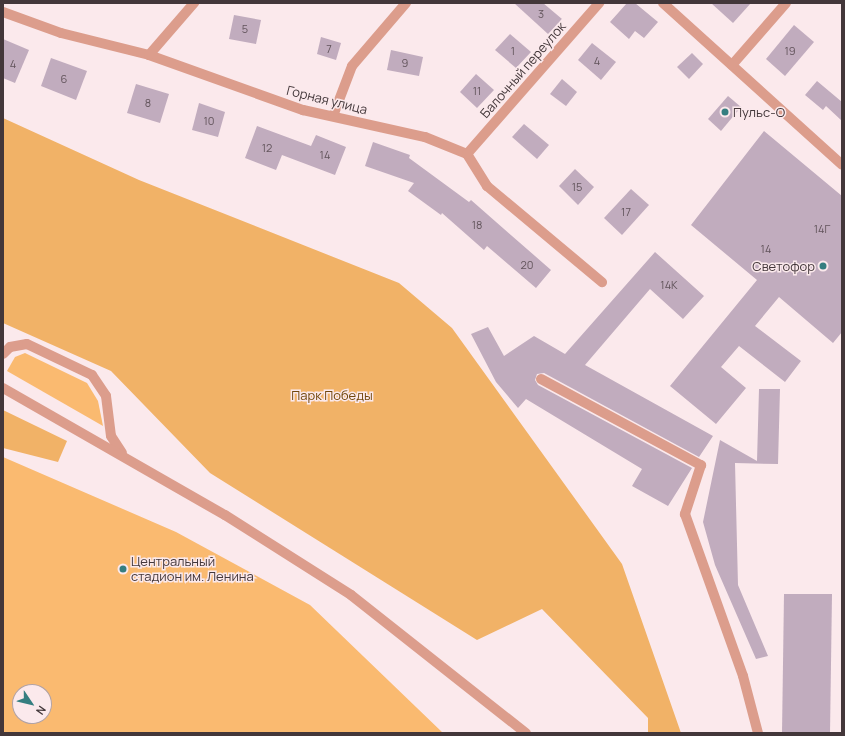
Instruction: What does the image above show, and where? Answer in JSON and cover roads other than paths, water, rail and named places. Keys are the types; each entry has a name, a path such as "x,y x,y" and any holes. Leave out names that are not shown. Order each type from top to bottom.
{"street":[{"path":"149,55 194,3"},
{"path":"333,116 352,66 406,3"},
{"name":"Балочный переулок","path":"467,154 599,3"},
{"path":"663,3 842,165"},
{"path":"732,65 786,3"},
{"name":"Горная улица","path":"3,12 62,33 149,55 303,110 425,137 467,154"},
{"path":"467,154 487,186 602,282"},
{"path":"3,354 10,347 27,344 92,375 106,396 111,436 123,455"},
{"path":"541,379 701,465 685,514 743,676 758,733"},
{"path":"3,388 123,455 351,595 524,732"}],"place":[{"name":"Пульс-О","path":"725,112"},
{"name":"Светофор","path":"823,266"},
{"name":"Центральный стадион им. Ленина","path":"123,569"}],"park label":[{"name":"Парк Победы","path":"332,395"}]}
